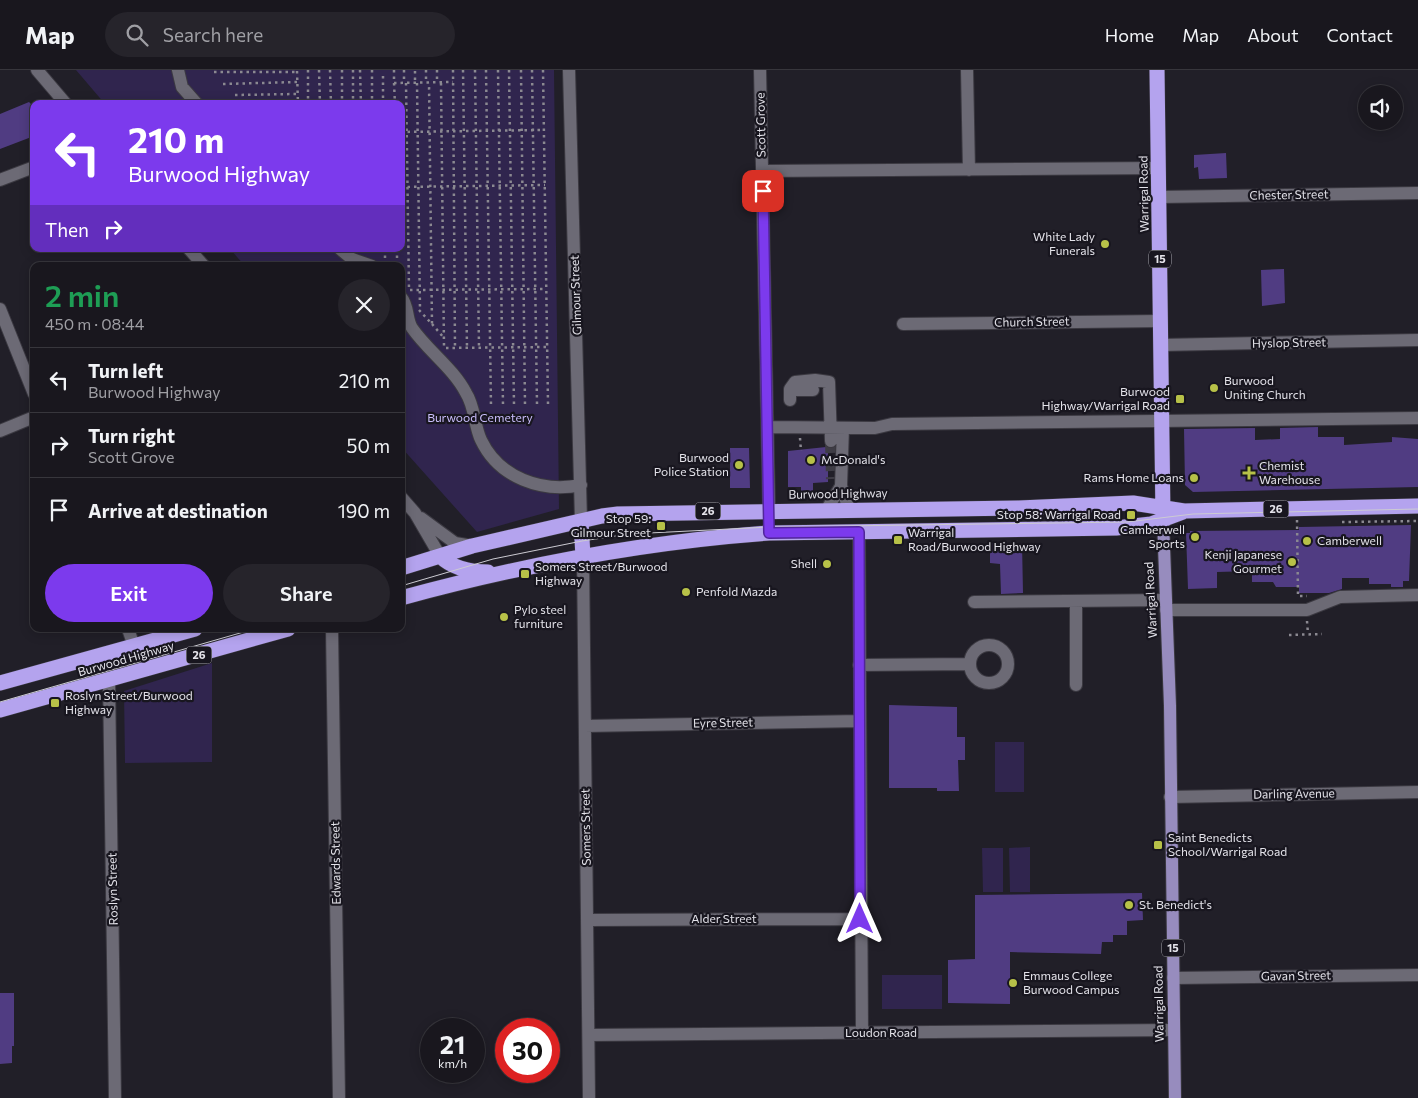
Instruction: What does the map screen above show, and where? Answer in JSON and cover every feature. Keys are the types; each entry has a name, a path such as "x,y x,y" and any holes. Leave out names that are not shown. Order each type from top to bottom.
{"highway":[{"name":"Warrigal Road","path":"1156,70 1159,168 1162,514"},
{"name":"Burwood Highway","path":"405,567 472,546 581,521 627,514 826,509 1019,508 1133,503 1162,514"},
{"name":"26","path":"405,597 504,572 582,557 675,542 769,533 1116,528 1137,527 1162,514 1184,511 1418,506"},
{"path":"854,509 859,532"},
{"path":"769,510 769,533"},
{"path":"581,521 582,557"},
{"path":"440,556 450,564 460,568 483,572 504,572"},
{"name":"Burwood Highway","path":"0,683 185,632"},
{"name":"Burwood Highway","path":"0,710 277,632"}],"main road":[{"name":"Warrigal Road","path":"1162,514 1170,706 1175,1098"}],"street":[{"path":"37,70 63,100"},
{"path":"178,70 182,87 193,100"},
{"name":"Gilmour Street","path":"570,70 581,521"},
{"name":"Scott Grove","path":"760,70 769,510"},
{"path":"967,70 969,170"},
{"path":"762,171 1159,168"},
{"path":"0,180 30,169"},
{"name":"Chester Street","path":"1159,197 1418,193"},
{"path":"192,252 200,262"},
{"path":"344,252 352,259 361,262"},
{"path":"405,293 410,324 465,390 481,439 488,452 506,470 525,481 544,487 565,488 581,485"},
{"path":"0,308 30,384"},
{"name":"Church Street","path":"903,324 1160,321"},
{"name":"Hyslop Street","path":"1160,345 1418,340"},
{"path":"815,380 829,382 820,390 790,395 795,382 815,380"},
{"path":"820,390 837,428 837,482 826,509"},
{"path":"768,427 875,428 892,424 1418,418"},
{"path":"0,431 30,419"},
{"path":"831,441 837,428"},
{"path":"837,482 854,509"},
{"path":"405,502 415,513 440,556"},
{"path":"415,513 455,543 472,546"},
{"path":"859,532 862,1033"},
{"name":"Somers Street","path":"582,557 590,1098"},
{"path":"974,602 1076,601 1307,610 1340,597 1418,595"},
{"path":"1076,601 1076,685"},
{"path":"129,632 134,646"},
{"name":"Edwards Street","path":"332,632 339,1098"},
{"path":"859,665 970,664"},
{"name":"Roslyn Street","path":"109,680 115,1098"},
{"name":"Eyre Street","path":"585,726 860,721"},
{"name":"Darling Avenue","path":"1170,797 1418,792"},
{"name":"Alder Street","path":"588,920 860,919"},
{"name":"Gavan Street","path":"1173,978 1418,974"},
{"name":"Loudon Road","path":"589,1035 1174,1030"}],"path":[{"path":"308,70 308,100"},
{"path":"319,70 320,100"},
{"path":"330,70 331,100"},
{"path":"342,70 342,100"},
{"path":"353,70 354,100"},
{"path":"360,70 361,100"},
{"path":"372,70 372,100"},
{"path":"394,70 395,100"},
{"path":"404,70 407,132 405,293 420,290 546,289"},
{"path":"426,70 430,131 432,324"},
{"path":"437,70 441,131 444,348"},
{"path":"453,70 455,348"},
{"path":"463,70 467,348"},
{"path":"475,70 479,348"},
{"path":"486,70 490,406"},
{"path":"498,70 502,405"},
{"path":"509,70 514,405"},
{"path":"521,70 525,405"},
{"path":"532,70 537,404"},
{"path":"543,70 548,404"},
{"path":"214,72 297,71 298,100"},
{"path":"415,71 419,187 419,310 444,338"},
{"path":"383,76 384,100"},
{"path":"223,84 297,82"},
{"path":"394,83 453,82"},
{"path":"235,95 297,94"},
{"path":"407,132 544,130"},
{"path":"407,187 545,186"},
{"path":"429,348 547,347"},
{"path":"800,444 801,450"},
{"path":"1297,509 1298,596 1307,596"},
{"path":"1289,635 1322,634"}],"green space":[{"name":"Burwood Cemetery","path":"76,70 554,70 559,509 477,532 405,451 405,262 241,262 233,252 405,252 405,100 102,100"},
{"path":"212,663 212,762 125,763 124,691"},
{"path":"995,742 1024,742 1024,792 995,792"},
{"path":"1030,847 1030,892 1010,892 1009,848"},
{"path":"982,848 1003,848 1003,892 983,892"},
{"path":"882,975 942,975 942,1009 882,1009"}],"building":[{"path":"29,102 30,138 0,149 0,114"},
{"path":"1226,153 1227,178 1199,179 1198,167 1194,168 1194,155"},
{"path":"1284,269 1285,303 1262,306 1261,270"},
{"path":"1318,427 1318,437 1344,437 1344,445 1392,442 1392,437 1418,439 1418,487 1193,492 1185,485 1184,429 1255,428 1255,440 1280,439 1280,428"},
{"path":"730,448 749,448 750,488 730,488"},
{"path":"828,448 828,482 813,483 813,492 801,492 801,487 788,487 788,451"},
{"path":"1411,525 1409,581 1403,581 1403,587 1391,587 1391,584 1369,584 1369,578 1342,578 1342,589 1329,593 1299,593 1299,587 1276,587 1273,582 1252,582 1252,571 1217,572 1217,588 1188,589 1186,533 1190,533 1190,531 1299,530 1299,527"},
{"path":"990,543 1022,543 1023,593 1001,594 1000,564 990,563"},
{"path":"889,705 957,707 957,737 965,737 965,760 958,760 959,791 937,791 937,788 889,788"},
{"path":"1142,893 1143,920 1127,921 1127,935 1113,935 1113,942 1102,942 1101,954 1010,952 1010,1004 948,1003 948,960 975,959 975,895"},
{"path":"0,993 14,993 14,1046 12,1046 12,1063 0,1064"}],"tunnel":[{"path":"831,441 832,479"}],"tram line":[{"path":"405,585 493,559 582,541 629,534 770,527 1127,522 1193,514 1418,509"},
{"path":"0,702 244,632"}],"place":[{"name":"White Lady Funerals","path":"1105,244"},
{"name":"Burwood Uniting Church","path":"1214,388"},
{"name":"Burwood Highway/Warrigal Road","path":"1180,399"},
{"name":"McDonald's","path":"811,460"},
{"name":"Burwood Police Station","path":"739,465"},
{"name":"Chemist Warehouse","path":"1249,473"},
{"name":"Rams Home Loans","path":"1194,478"},
{"name":"Stop 58: Warrigal Road","path":"1131,515"},
{"name":"Stop 59: Gilmour Street","path":"661,526"},
{"name":"Camberwell Sports","path":"1195,537"},
{"name":"Warrigal Road/Burwood Highway","path":"898,540"},
{"name":"Camberwell","path":"1307,541"},
{"name":"Kenji Japanese Gourmet","path":"1292,562"},
{"name":"Shell","path":"827,564"},
{"name":"Somers Street/Burwood Highway","path":"525,574"},
{"name":"Penfold Mazda","path":"686,592"},
{"name":"Pylo steel furniture","path":"504,617"},
{"name":"Roslyn Street/Burwood Highway","path":"55,703"},
{"name":"Saint Benedicts School/Warrigal Road","path":"1158,845"},
{"name":"St. Benedict's","path":"1129,905"},
{"name":"Emmaus College Burwood Campus","path":"1013,983"}],"route":[{"path":"763,191 769,533 859,532 860,919"}]}
